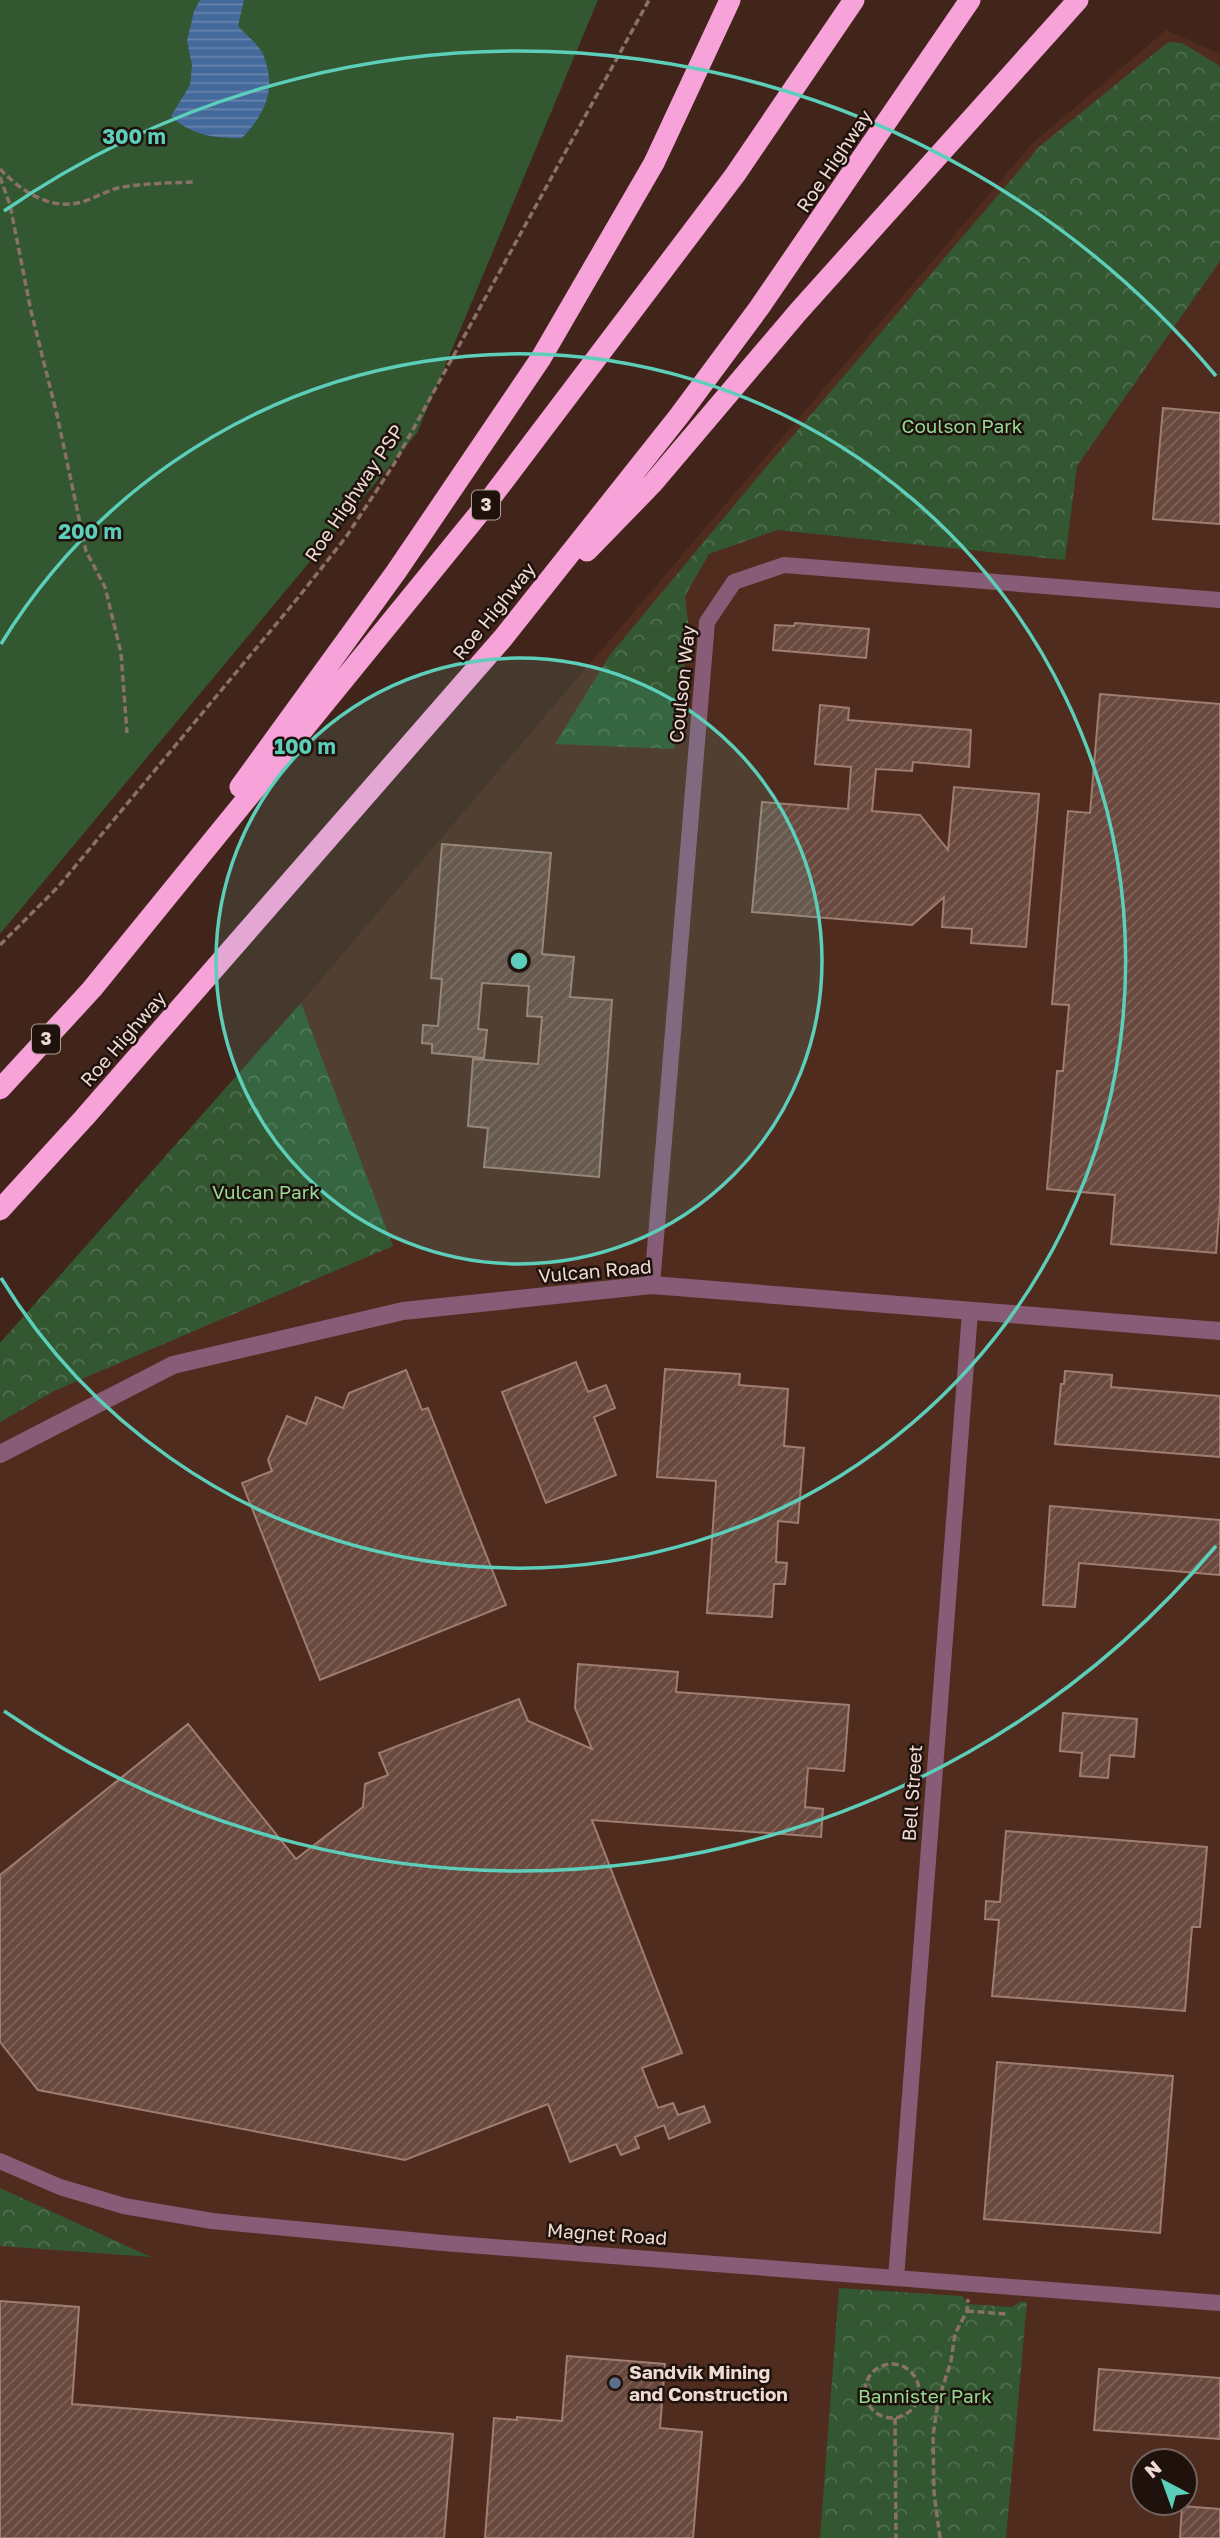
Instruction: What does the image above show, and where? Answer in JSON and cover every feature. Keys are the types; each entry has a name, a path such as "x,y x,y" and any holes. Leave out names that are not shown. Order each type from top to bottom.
{"highway":[{"path":"92,989 396,572 541,358 654,163 730,0"},
{"name":"3","path":"0,1089 92,989 481,511 735,175 854,0"},
{"name":"Roe Highway","path":"0,1210 84,1118 503,638 678,416 759,308 970,0"},
{"path":"503,638 653,483 798,312 1078,0"}],"street":[{"name":"Coulson Way","path":"652,1285 707,622 734,582 784,565 1220,600"},
{"name":"Vulcan Road","path":"0,1454 173,1365 403,1311 652,1285 1220,1331"},
{"name":"Bell Street","path":"896,2278 970,1312"},
{"name":"Magnet Road","path":"0,2161 60,2187 124,2206 212,2221 443,2243 1220,2303"}],"path":[{"name":"Roe Highway PSP","path":"0,945 58,887 346,537 394,464 649,0"},
{"path":"0,169 16,186 33,196 42,201 58,203 80,203 117,188 195,182"},
{"path":"0,177 10,205 86,551 106,587 121,653 127,733"},
{"path":"940,2538 934,2493 933,2452 938,2402 951,2361 955,2334 967,2311 969,2283"},
{"path":"967,2311 1006,2314"},
{"path":"895,2364 903,2367 915,2379 918,2396 906,2414 895,2418 877,2414 869,2407 865,2390 871,2374 886,2365 895,2364"},
{"path":"918,2396 938,2402"},
{"path":"895,2418 896,2538"}],"shaded area":[{"path":"1166,30 1220,54 1220,2538 0,2538 0,1343 301,1003 1032,144"}],"green space":[{"path":"0,0 598,0 417,433 0,934"},
{"name":"Coulson Park","path":"1168,42 1182,43 1220,66 1220,261 1077,466 1065,560 777,530 709,554 685,596 689,630 674,749 555,744 610,655 1039,147"},
{"name":"Vulcan Park","path":"301,1003 393,1246 54,1391 0,1422 0,1343"},
{"path":"0,2188 151,2257 0,2246"},
{"name":"Bannister Park","path":"839,2288 962,2296 968,2304 1012,2307 1020,2302 1027,2302 1006,2538 820,2538"}],"water":[{"path":"200,0 244,0 238,26 261,50 267,66 267,99 257,119 242,138 223,138 195,132 171,116 190,85 192,65 187,41 194,11"}],"building":[{"path":"1163,408 1220,413 1220,524 1153,519"},
{"path":"795,623 869,629 866,658 773,650 775,625 794,626"},
{"path":"1100,694 1220,704 1220,1202 1216,1253 1111,1244 1115,1195 1047,1189 1057,1071 1063,1071 1069,1005 1052,1004 1068,811 1090,813"},
{"path":"820,705 849,708 848,720 971,730 969,767 913,762 912,771 876,769 872,811 920,815 948,850 954,787 1039,794 1026,947 971,943 972,929 942,927 944,897 912,925 752,912 762,802 848,809 851,767 815,764"},
{"path":"442,844 551,853 542,954 574,957 570,997 612,1000 599,1177 484,1167 488,1128 468,1126 473,1059 538,1064 542,1017 527,1016 529,986 482,983 478,1029 487,1030 484,1058 432,1053 432,1044 422,1043 423,1025 438,1026 442,979 431,978"},
{"path":"576,1362 588,1392 606,1385 615,1408 594,1417 616,1475 546,1503 502,1392"},
{"path":"665,1369 740,1374 739,1385 788,1389 784,1446 804,1448 798,1523 778,1521 776,1562 787,1563 785,1584 774,1584 772,1617 707,1613 716,1481 657,1477"},
{"path":"406,1370 422,1410 428,1408 506,1605 320,1680 242,1483 272,1471 268,1460 287,1416 306,1424 316,1397 343,1408 349,1393"},
{"path":"1065,1371 1112,1375 1111,1387 1220,1396 1220,1457 1055,1444 1061,1384 1064,1384"},
{"path":"1050,1506 1220,1520 1220,1575 1079,1563 1075,1607 1043,1605"},
{"path":"578,1664 678,1672 676,1692 849,1705 844,1771 808,1768 805,1807 823,1809 821,1837 592,1820 682,2053 642,2068 658,2108 673,2103 678,2115 704,2106 710,2122 669,2139 664,2125 635,2137 639,2148 621,2155 616,2144 570,2162 548,2104 405,2160 38,2090 0,2042 0,1875 188,1724 296,1859 363,1807 365,1784 388,1775 379,1753 519,1699 528,1721 592,1749 575,1708"},
{"path":"1063,1713 1137,1719 1134,1757 1110,1755 1108,1778 1080,1776 1082,1753 1060,1751"},
{"path":"1006,1831 1207,1847 1200,1927 1192,1927 1185,2011 992,1996 999,1920 985,1919 986,1901 1000,1902"},
{"path":"997,2062 1173,2076 1160,2233 984,2219"},
{"path":"0,2301 79,2307 72,2404 453,2434 444,2538 0,2538"},
{"path":"567,2356 665,2364 660,2428 702,2432 693,2538 485,2538 494,2418 562,2421"},
{"path":"1099,2369 1220,2378 1220,2439 1094,2430"},
{"path":"1199,2507 1220,2509 1220,2538 1180,2538 1181,2517 1199,2517"}],"place":[{"name":"Sandvik Mining and Construction","path":"615,2383"}]}
